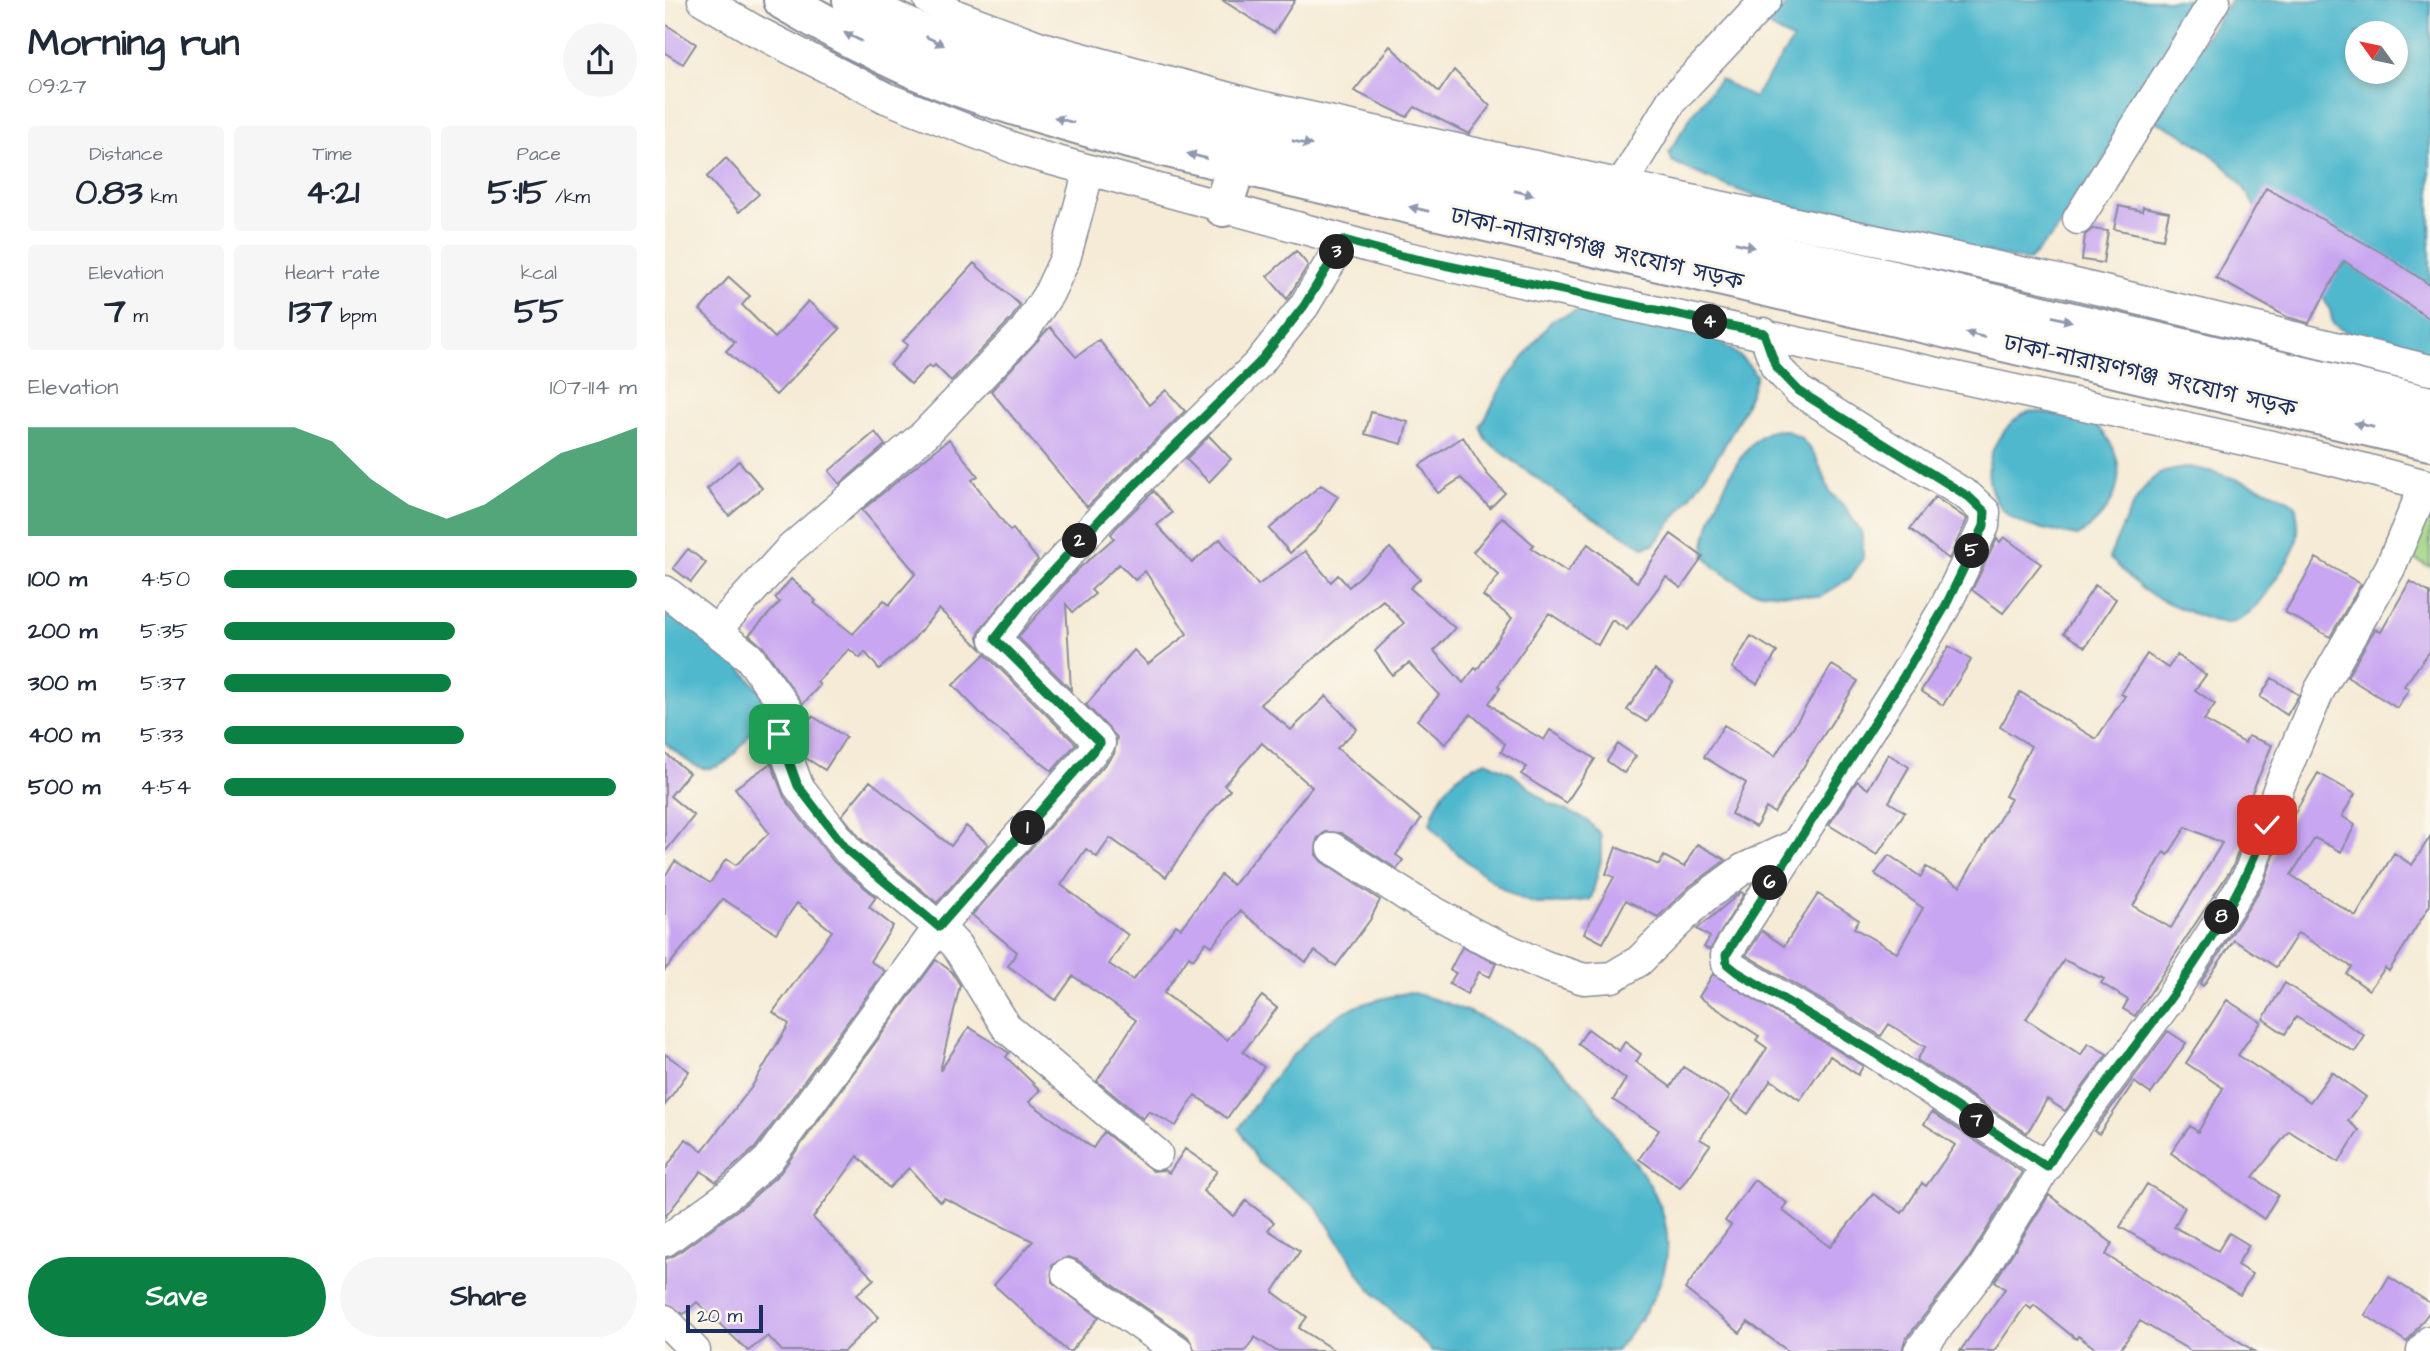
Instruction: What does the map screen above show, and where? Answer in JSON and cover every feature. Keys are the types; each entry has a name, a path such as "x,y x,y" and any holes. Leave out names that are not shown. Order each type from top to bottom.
{"main road":[{"name":"ঢাকা-নারায়ণগঞ্জ সংযোগ সড়ক","path":"783,0 822,23 939,79 1020,108 1135,122 1253,118 2430,406"},
{"name":"ঢাকা-নারায়ণগঞ্জ সংযোগ সড়ক","path":"852,0 950,48 1044,81 1235,166 2430,441"},
{"path":"1223,207 1235,166"}],"street":[{"path":"703,0 886,97 1024,152 1402,256 2308,454 2428,485 2390,568 2319,691 2279,787 2249,874 2169,1000 2047,1167 1981,1271 1919,1351"},
{"path":"929,0 956,15 1041,47 1253,118 1622,184 2067,282 2430,370"},
{"path":"1622,184 1672,100 1766,0"},
{"path":"2078,219 2215,0"},
{"path":"717,629 789,550 925,434 1025,330 1049,293 1065,260 1089,170"},
{"path":"665,1241 736,1191 768,1160 939,927 1100,743 995,639 1022,604 1104,515 1258,364 1304,306 1344,240"},
{"path":"1764,333 1776,367 1799,391 1969,497 1985,512 1984,526 1945,607 1733,943 1726,955 1727,964 1873,1052 2047,1167"},
{"path":"665,591 717,629 749,657 787,709 779,734 798,786 848,851 939,927 956,946 1007,1028 1157,1154"},
{"path":"1332,848 1418,903 1476,935 1545,966 1584,979 1612,977 1639,961 1702,899 1743,869 1795,845"},
{"path":"1067,1274 1178,1351"},
{"path":"665,1320 695,1351"},
{"path":"2422,1351 2430,1341"}],"green space":[{"path":"2430,496 2430,567 2400,552"}],"water":[{"path":"1791,0 2207,0 2075,205 2028,261 1800,210 1712,180 1672,161 1669,152 1693,113 1720,79 1754,98 1793,40 1767,25"},
{"path":"2231,0 2430,1 2430,360 2354,337 2333,324 2330,310 2321,294 2234,176 2209,152 2150,119"},
{"path":"1579,310 1652,319 1700,332 1740,357 1756,375 1750,395 1727,440 1698,486 1654,544 1643,547 1574,506 1487,441 1481,427 1502,386 1552,320"},
{"path":"2032,411 2091,420 2114,450 2118,481 2114,496 2094,524 2078,536 2030,526 2016,520 2005,512 1991,490 1989,464 1992,451 2009,425"},
{"path":"1785,430 1801,438 1815,455 1830,492 1846,508 1862,534 1863,558 1850,578 1820,597 1751,591 1715,568 1704,554 1710,523 1734,468 1756,440 1768,432"},
{"path":"2189,467 2244,482 2295,504 2298,536 2293,551 2263,599 2238,621 2230,623 2211,620 2158,598 2141,588 2109,558 2130,511 2145,487 2162,473"},
{"path":"665,616 681,620 709,636 733,659 765,697 750,734 741,747 720,765 708,768 696,766 665,743"},
{"path":"1486,761 1510,772 1547,802 1587,820 1601,835 1601,860 1591,899 1544,904 1520,898 1462,857 1430,823 1438,802 1450,784 1465,771"},
{"path":"1410,992 1480,1017 1543,1055 1585,1094 1648,1181 1665,1222 1665,1267 1649,1306 1616,1351 1432,1351 1368,1287 1316,1206 1258,1162 1239,1129 1281,1069 1319,1029 1351,1008"}],"building":[{"path":"1222,0 1295,0 1274,33"},
{"path":"665,24 696,44 683,64 665,53"},
{"path":"1390,46 1439,92 1454,70 1490,106 1469,134 1415,107 1407,117 1354,91"},
{"path":"726,158 759,194 739,212 707,177"},
{"path":"2266,188 2384,254 2430,285 2430,319 2344,261 2309,323 2287,317 2216,278"},
{"path":"2119,206 2142,211 2143,207 2169,212 2163,239 2114,229"},
{"path":"2092,229 2108,231 2103,263 2082,260 2085,235"},
{"path":"1296,251 1308,265 1287,299 1267,276"},
{"path":"974,263 1020,305 1011,319 951,381 935,365 932,368 929,365 911,384 890,365 908,345 903,341"},
{"path":"729,277 750,296 742,305 775,338 808,301 840,329 776,395 726,351 735,342 700,310"},
{"path":"1050,327 1076,357 1099,340 1149,405 1166,390 1185,411 1087,507 991,391"},
{"path":"1371,412 1408,422 1402,444 1365,434"},
{"path":"875,432 885,445 840,484 829,471"},
{"path":"1209,436 1231,459 1209,482 1186,459"},
{"path":"1463,437 1487,474 1505,493 1490,508 1461,478 1438,493 1420,465"},
{"path":"949,439 978,476 972,480 1010,531 1013,529 1038,560 981,628 978,637 981,649 939,609 911,642 879,669 865,652 860,658 849,649 817,682 820,685 803,704 763,647 749,635 780,602 775,598 791,579 816,601 814,603 853,634 884,600 889,605 916,573 862,510"},
{"path":"739,461 762,488 729,516 707,489"},
{"path":"1321,485 1338,496 1317,529 1290,553 1269,529"},
{"path":"1154,491 1172,513 1157,525 1192,563 1220,539 1258,585 1305,551 1331,582 1338,575 1349,587 1390,548 1420,579 1410,588 1455,628 1434,651 1463,683 1475,668 1477,670 1512,618 1483,596 1499,575 1473,552 1502,517 1534,545 1531,548 1567,572 1588,544 1637,582 1671,534 1703,557 1681,588 1666,577 1627,630 1612,620 1598,645 1549,613 1498,686 1500,688 1489,703 1506,718 1544,740 1550,730 1595,759 1566,803 1521,774 1527,767 1501,752 1505,744 1471,714 1445,744 1417,720 1439,695 1409,663 1392,675 1375,651 1404,623 1383,600 1260,704 1291,730 1326,696 1357,729 1337,748 1421,819 1396,855 1403,860 1397,869 1341,833 1325,832 1317,839 1316,855 1322,862 1380,900 1370,920 1336,966 1315,951 1306,962 1240,911 1212,946 1206,942 1193,959 1189,956 1164,993 1227,1040 1262,996 1277,1008 1243,1052 1264,1067 1227,1118 1195,1095 1176,1126 1149,1111 1143,1119 1097,1081 1136,1020 1073,976 1056,1000 1008,966 1017,952 972,915 1114,754 1117,737 1086,705 1134,650 1148,664 1187,634 1145,571 1135,580 1119,564 1091,590 1095,594 1073,612 1066,604 1071,690 1018,637 1076,571 1114,538 1111,534","holes":["1262,743 1312,787 1233,885 1221,875 1181,928 1176,925 1133,980 1109,964 1128,935 1061,885 1086,849 1097,857 1110,838 1166,877 1205,819 1230,790 1224,785"]},
{"path":"1935,497 1967,519 1949,559 1910,529"},
{"path":"2004,537 2041,564 2003,613 1972,590 1997,539 2000,542"},
{"path":"688,549 706,563 691,582 673,568"},
{"path":"2316,558 2361,584 2330,637 2285,612"},
{"path":"2410,581 2430,593 2430,651 2404,686 2409,689 2397,708 2347,677 2375,629 2381,632"},
{"path":"2095,585 2116,599 2085,647 2064,633"},
{"path":"1751,636 1777,652 1757,684 1732,668"},
{"path":"1949,646 1971,660 1943,705 1921,691"},
{"path":"985,654 1076,744 1052,771 990,723 953,685"},
{"path":"2147,654 2168,668 2177,655 2206,675 2195,690 2215,704 2204,720 2245,743 2248,736 2272,745 2238,826 2246,829 2233,866 2135,1016 2123,1009 2128,1000 2101,983 2104,979 2064,960 2026,1019 2081,1055 2088,1043 2107,1054 2065,1111 2047,1099 2027,1133 1917,1060 1925,1047 1889,1024 1881,1036 1746,955 1762,931 1784,946 1818,894 1859,920 1854,928 1897,953 1923,908 1875,874 1889,855 1921,877 1926,867 1960,886 2011,799 2005,796 2031,746 2000,727 2020,692 2096,739 2125,696 2121,694","holes":["2186,827 2222,843 2171,928 2133,906 2164,852 2168,855"]},
{"path":"1832,665 1858,681 1774,813 1766,808 1756,827 1731,814 1746,783 1704,757 1724,725 1775,756"},
{"path":"1655,669 1673,682 1647,722 1627,710"},
{"path":"2272,678 2299,695 2287,715 2260,697"},
{"path":"812,716 846,737 825,770 806,758 799,737"},
{"path":"1618,744 1636,756 1624,773 1607,761"},
{"path":"665,753 689,773 670,796 694,816 665,852"},
{"path":"1888,754 1909,767 1889,802 1905,812 1877,855 1829,825 1857,781 1868,789"},
{"path":"771,763 784,797 834,862 876,897 869,907 893,926 870,961 885,971 755,1148 716,1182 701,1171 665,1217 665,1170 686,1139 702,1151 751,1088 789,1024 773,1012 832,931 797,903 776,933 723,899 665,970 665,876 675,861 710,883 726,859 736,865 769,833 735,788"},
{"path":"2318,773 2355,794 2342,816 2355,825 2341,852 2315,838 2291,875 2356,916 2394,853 2412,865 2430,837 2430,905 2389,971 2385,968 2369,990 2347,974 2352,967 2298,933 2276,967 2234,940 2203,986 2200,984 2264,883 2280,838"},
{"path":"870,781 951,846 966,826 988,844 937,903 861,839 842,815"},
{"path":"1697,844 1726,860 1690,886 1658,917 1626,900 1603,943 1584,933 1614,877 1606,874 1616,847 1659,865 1664,856 1684,867"},
{"path":"1741,892 1744,894 1710,950 1704,947 1710,937 1697,929"},
{"path":"1462,947 1496,963 1490,977 1479,972 1467,994 1449,984 1456,973 1450,970"},
{"path":"936,960 952,972 960,985 940,1071 969,1027 1009,1053 1006,1057 1040,1090 1029,1102 1093,1148 1104,1132 1153,1171 1164,1170 1169,1173 1185,1149 1217,1171 1203,1191 1234,1216 1246,1201 1274,1222 1268,1230 1300,1251 1273,1292 1307,1317 1299,1328 1335,1351 1276,1351 1255,1337 1245,1351 1195,1351 1188,1337 1077,1260 1068,1257 1052,1265 1052,1282 1099,1317 1071,1351 1067,1351 994,1285 1033,1241 944,1198 940,1202 909,1168 889,1188 858,1156 813,1218 874,1279 856,1295 879,1317 844,1351 782,1351 768,1336 748,1351 697,1302 684,1314 665,1303 665,1259 675,1255 747,1203 780,1173"},
{"path":"1713,974 1863,1066 1858,1075 1830,1056 1800,1100 1771,1080 1748,1114 1731,1102 1767,1048 1756,1040 1759,1036 1699,997"},
{"path":"2285,983 2365,1036 2355,1052 2296,1017 2285,1034 2263,1019"},
{"path":"2227,1000 2261,1022 2238,1055 2310,1102 2332,1072 2366,1097 2348,1121 2359,1130 2339,1162 2289,1131 2253,1177 2278,1195 2264,1219 2171,1153 2190,1126 2198,1132 2223,1088 2186,1063"},
{"path":"1588,1029 1619,1051 1625,1042 1641,1054 1636,1062 1671,1087 1683,1067 1730,1096 1700,1139 1710,1145 1680,1188 1639,1159 1659,1130 1613,1100 1626,1079 1578,1044"},
{"path":"2168,1031 2186,1043 2151,1094 2134,1082 2099,1134 2094,1131"},
{"path":"665,1054 689,1071 665,1105"},
{"path":"1932,1112 2022,1172 1967,1261 1905,1340 1902,1351 1788,1351 1748,1322 1740,1333 1685,1289 1731,1225 1725,1221 1754,1180 1787,1203 1782,1210 1830,1247 1873,1194 1902,1213 1922,1183 1926,1186 1955,1145 1924,1124"},
{"path":"2147,1184 2185,1207 2174,1227 2218,1251 2229,1233 2249,1245 2237,1265 2252,1274 2240,1295 2120,1227"},
{"path":"2049,1195 2112,1243 2106,1255 2254,1351 2191,1351 2140,1321 2119,1351 2099,1351 2078,1336 2076,1339 2034,1305 2031,1309 2026,1305 1994,1351 1960,1351 2005,1289 1995,1281"},
{"path":"2389,1277 2430,1303 2430,1311 2407,1342 2365,1315"}],"route":[{"path":"779,734 798,786 848,851 939,927 1100,743 995,639 1022,604 1104,515 1258,364 1304,306 1344,240 1402,256 1764,333 1776,367 1799,391 1969,497 1985,512 1984,526 1945,607 1726,955 1727,964 1737,972 1873,1052 2047,1167 2089,1104 2169,1000 2225,913 2249,874 2267,825"}]}
